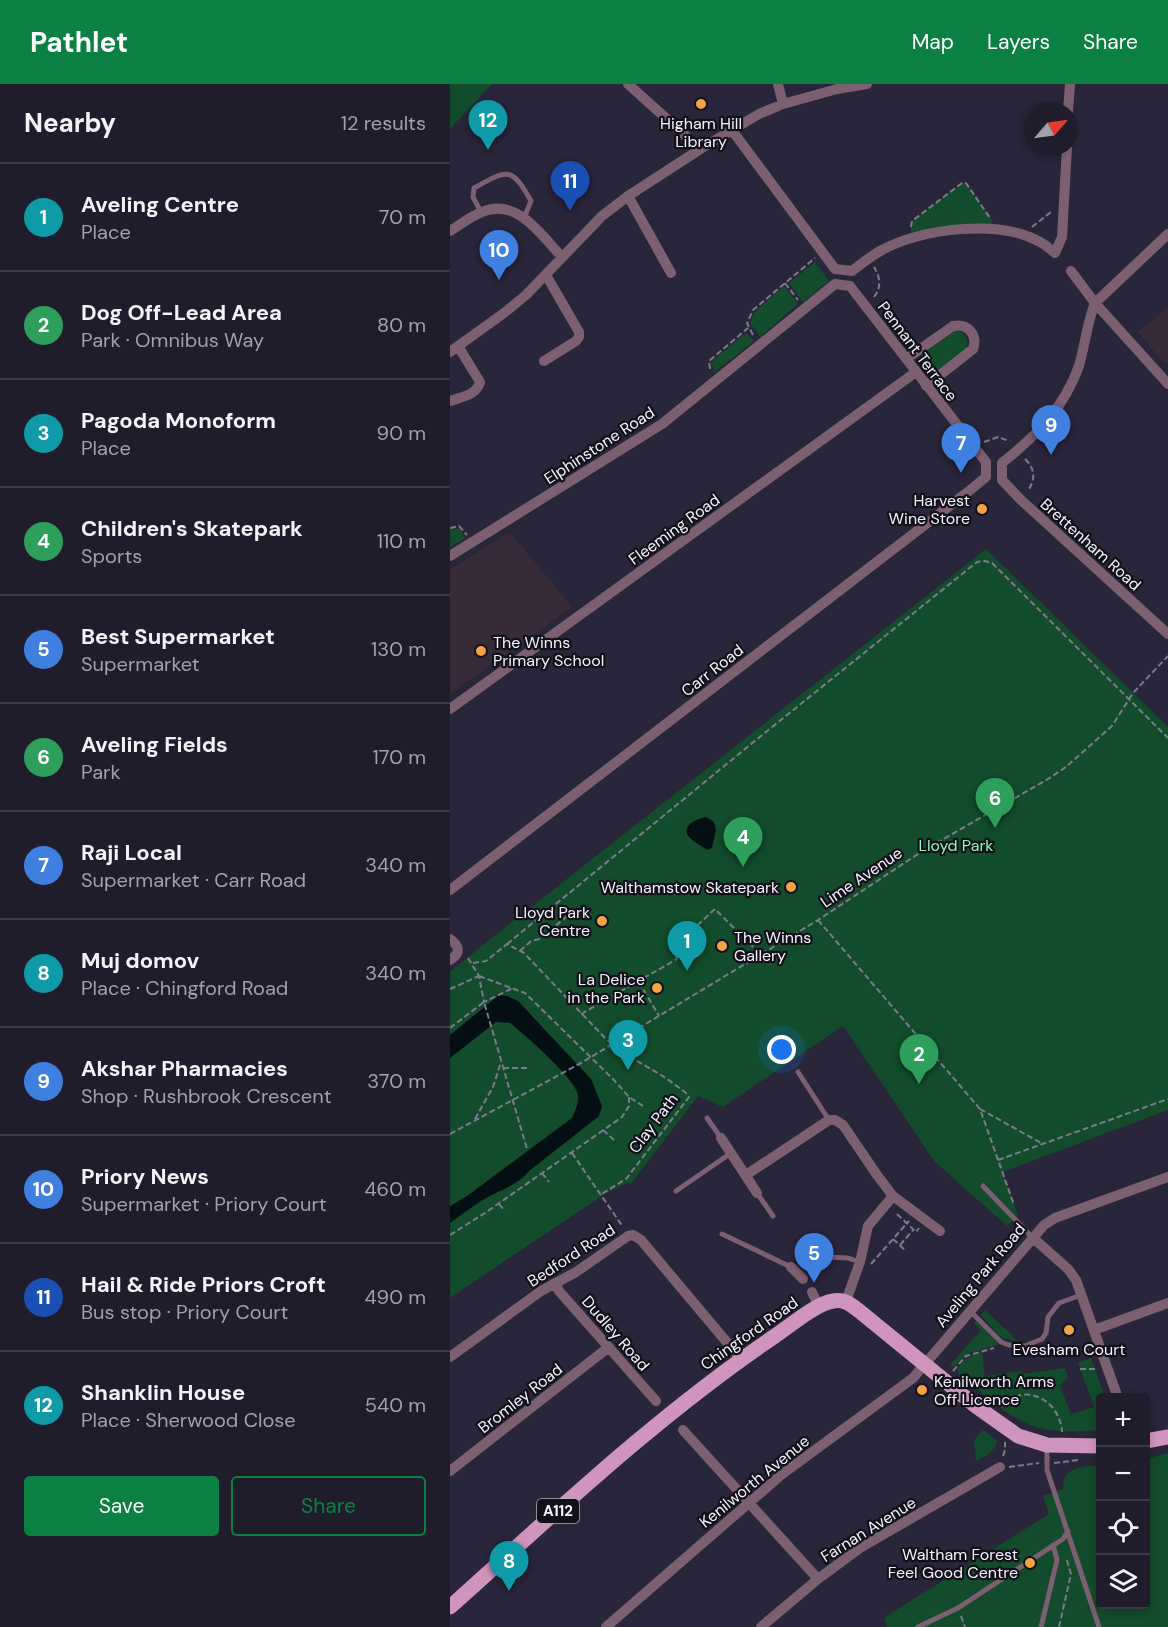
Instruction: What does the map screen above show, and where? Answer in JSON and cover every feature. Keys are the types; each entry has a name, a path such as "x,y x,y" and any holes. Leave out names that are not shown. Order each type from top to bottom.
{"main road":[{"name":"Chingford Road","path":"450,1607 656,1424 741,1359 819,1307 833,1301 846,1301"},
{"path":"846,1301 1000,1425 1018,1436 1047,1445 1096,1446"},
{"path":"1150,1440 1168,1437"}],"street":[{"path":"628,84 688,136"},
{"path":"778,84 783,104"},
{"path":"450,401 474,392 480,382 476,373 454,349 504,314 546,275 602,216 628,196 731,129 759,114 783,104 837,89 867,84"},
{"path":"1069,102 1070,84"},
{"path":"731,129 835,269 852,271 884,249 910,239 950,231 1009,232 1040,242 1055,253 1061,243 1067,156"},
{"path":"628,196 671,273"},
{"path":"450,231 481,212 503,207 524,218 562,257"},
{"path":"1018,450 1044,426 1070,386 1078,367 1095,303 1168,234"},
{"path":"1071,271 1095,303 1168,384"},
{"path":"544,361 579,337 579,332 546,275"},
{"name":"Elphinstone Road","path":"450,556 644,437 835,284 841,284"},
{"name":"Pennant Terrace","path":"841,284 850,286 865,305 986,462 986,470"},
{"path":"906,359 953,326 959,325 969,329 975,340 973,349 926,386"},
{"name":"Fleeming Road","path":"450,709 916,372"},
{"name":"Brettenham Road","path":"1018,450 1002,463 1002,480 1168,634"},
{"name":"Carr Road","path":"450,890 969,491 986,477 986,470"},
{"path":"450,939 457,945 459,951 450,960"},
{"path":"746,1175 829,1120 835,1120 843,1125 876,1175 894,1196 940,1231"},
{"path":"721,1138 757,1192"},
{"name":"Aveling Park Road","path":"924,1364 1044,1225 1056,1218 1168,1177"},
{"path":"846,1301 865,1264 868,1226 894,1196"},
{"name":"Bedford Road","path":"450,1357 541,1291 576,1272 628,1236 636,1236 741,1359"},
{"path":"1032,1237 1068,1269 1076,1280 1116,1393"},
{"path":"790,1267 803,1279"},
{"name":"Dudley Road","path":"555,1283 559,1291 656,1401"},
{"path":"812,1292 819,1307"},
{"path":"1094,1330 1168,1303"},
{"name":"Bromley Road","path":"450,1471 609,1347"},
{"name":"Kenilworth Avenue","path":"606,1627 781,1475 913,1378 924,1364"},
{"path":"683,1430 818,1579"},
{"name":"Farnan Avenue","path":"761,1627 818,1579 860,1548 1000,1467"}],"lane":[{"path":"688,136 697,151"},
{"path":"481,212 473,197 474,188 505,173 514,176 531,201 524,218"},
{"path":"798,1072 829,1120"},
{"path":"707,1118 721,1138"},
{"path":"676,1191 731,1153"},
{"path":"983,1185 1032,1237"},
{"path":"757,1192 773,1216"},
{"path":"722,1234 790,1267"},
{"path":"806,1237 827,1257 848,1258 865,1264"},
{"path":"816,1266 827,1257"},
{"path":"970,1311 1001,1342 1008,1345 1025,1346 1042,1339 1046,1333 1048,1317 1059,1303 1082,1295"},
{"path":"1047,1445 1047,1470 1077,1558 1077,1565 1096,1626"},
{"path":"918,1627 958,1608 1065,1537 1068,1531"},
{"path":"1041,1627 1057,1560 1053,1545"}],"path":[{"path":"910,239 912,221 962,183 966,183 991,219 994,230"},
{"path":"1025,236 1032,227 1056,208 1064,206"},
{"path":"760,344 747,323 753,310 822,251"},
{"path":"865,305 876,295 879,287 878,273 868,258"},
{"path":"784,284 804,309"},
{"path":"715,380 708,365 709,361 749,327"},
{"path":"975,450 991,438 998,437 1006,438 1018,450 1034,473 1033,481 1021,500"},
{"path":"450,528 455,526 462,528 472,543"},
{"path":"527,1149 484,1004 479,976 473,963 486,961 977,562 992,563 1168,738"},
{"name":"Lime Avenue","path":"450,1134 590,1058 818,920 921,852 1066,767 1112,726 1128,698 1168,656"},
{"path":"581,1014 677,959 669,943 692,930 715,909 761,955"},
{"path":"520,951 531,941 540,939 566,917 573,914 580,915"},
{"path":"818,920 981,1109 1043,1144"},
{"name":"Clay Path","path":"507,944 524,953 612,1044 666,1078 688,1097 626,1179 600,1195"},
{"path":"450,989 479,976 525,993 613,1079 629,1098 643,1107"},
{"path":"639,981 659,1016"},
{"path":"450,1028 484,1004 513,988"},
{"path":"476,1119 493,1087 501,1062"},
{"path":"503,1068 530,1068"},
{"path":"450,1234 499,1204 627,1112 629,1098"},
{"path":"998,1160 1168,1099"},
{"path":"981,1109 1018,1216 1015,1220"},
{"path":"603,1130 615,1141"},
{"path":"572,1153 628,1236"},
{"path":"542,1173 549,1182"},
{"path":"499,1204 505,1211"},
{"path":"865,1264 917,1213"},
{"path":"900,1245 914,1229"},
{"path":"893,1239 906,1251"},
{"path":"1042,1339 1053,1350 1074,1355 1100,1346"},
{"path":"953,1371 966,1356 989,1348 1008,1345"},
{"path":"1080,1369 1108,1369"},
{"path":"999,1409 1009,1400 1028,1395 1038,1397 1048,1401 1055,1408 1060,1418 1062,1434"},
{"path":"1005,1442 1000,1467 1038,1463"},
{"path":"1055,1464 1086,1459"},
{"path":"1023,1464 1039,1468"},
{"path":"1059,1627 1071,1574 1068,1566"},
{"path":"958,1608 965,1627"}],"shaded area":[{"path":"1168,307 1168,362 1165,364 1138,332"},
{"name":"The Winns Primary School","path":"510,532 572,607 450,694 450,569"},
{"path":"706,817 714,822 716,830 712,848 707,850 691,839 686,831 690,824"},
{"path":"499,995 518,1001 591,1079 602,1106 599,1116 521,1179 483,1200 450,1223 450,1206 467,1196 572,1118 577,1104 578,1095 568,1078 510,1023 496,1022 450,1058 450,1035"}],"green space":[{"path":"450,84 492,84 450,129"},
{"path":"962,183 966,183 991,219 994,230 910,239 912,221"},
{"path":"815,262 829,281 803,302 789,283"},
{"path":"784,286 798,304 760,337 750,323 754,313"},
{"path":"956,330 965,336 967,348 931,376 917,358"},
{"path":"746,333 754,341 715,372 711,363 714,359"},
{"path":"450,529 460,529 465,538 450,547"},
{"name":"Lloyd Park","path":"986,549 1168,727 1168,1110 1003,1172 1018,1215 1007,1226 934,1161 843,1026 723,1107 698,1096 631,1184 627,1183 605,1194 450,1298 450,972"},
{"path":"985,1310 1017,1340 1001,1337 981,1315"},
{"path":"977,1319 999,1342 998,1345 969,1353 952,1368 950,1365 981,1330 974,1323"},
{"path":"982,1352 985,1376 1065,1368 1068,1377 1060,1386 1071,1414 1094,1407 1078,1363 1091,1358 1104,1393 1096,1393 1096,1430 1044,1429 1023,1422 1003,1410 968,1382 971,1377 965,1372 961,1376 958,1373 966,1359"},
{"path":"983,1430 997,1441 992,1451 976,1461 974,1440"},
{"name":"Waltham Forest Feel Good Centre","path":"1168,1453 1168,1627 887,1627 884,1618 888,1615 1049,1514 1043,1496 1063,1489 1066,1476 1070,1472 1080,1467 1096,1465 1096,1609 1150,1609 1150,1458"}],"place":[{"name":"Higham Hill Library","path":"701,104"},
{"name":"Shanklin House","path":"488,150"},
{"name":"Hail & Ride Priors Croft","path":"570,211"},
{"name":"Priory News","path":"499,280"},
{"name":"Akshar Pharmacies","path":"1051,455"},
{"name":"Raji Local","path":"961,473"},
{"name":"Harvest Wine Store","path":"982,509"},
{"name":"The Winns Primary School","path":"481,651"},
{"name":"Aveling Fields","path":"995,828"},
{"name":"Children's Skatepark","path":"743,867"},
{"name":"Walthamstow Skatepark","path":"791,887"},
{"name":"Lloyd Park Centre","path":"602,921"},
{"name":"The Winns Gallery","path":"722,946"},
{"name":"Aveling Centre","path":"687,971"},
{"name":"La Delice in the Park","path":"657,988"},
{"name":"Pagoda Monoform","path":"628,1070"},
{"name":"Dog Off-Lead Area","path":"919,1084"},
{"name":"Best Supermarket","path":"814,1283"},
{"name":"Evesham Court","path":"1069,1330"},
{"name":"Kenilworth Arms Off Licence","path":"922,1390"},
{"name":"Waltham Forest Feel Good Centre","path":"1030,1563"},
{"name":"Muj domov","path":"509,1591"}]}
